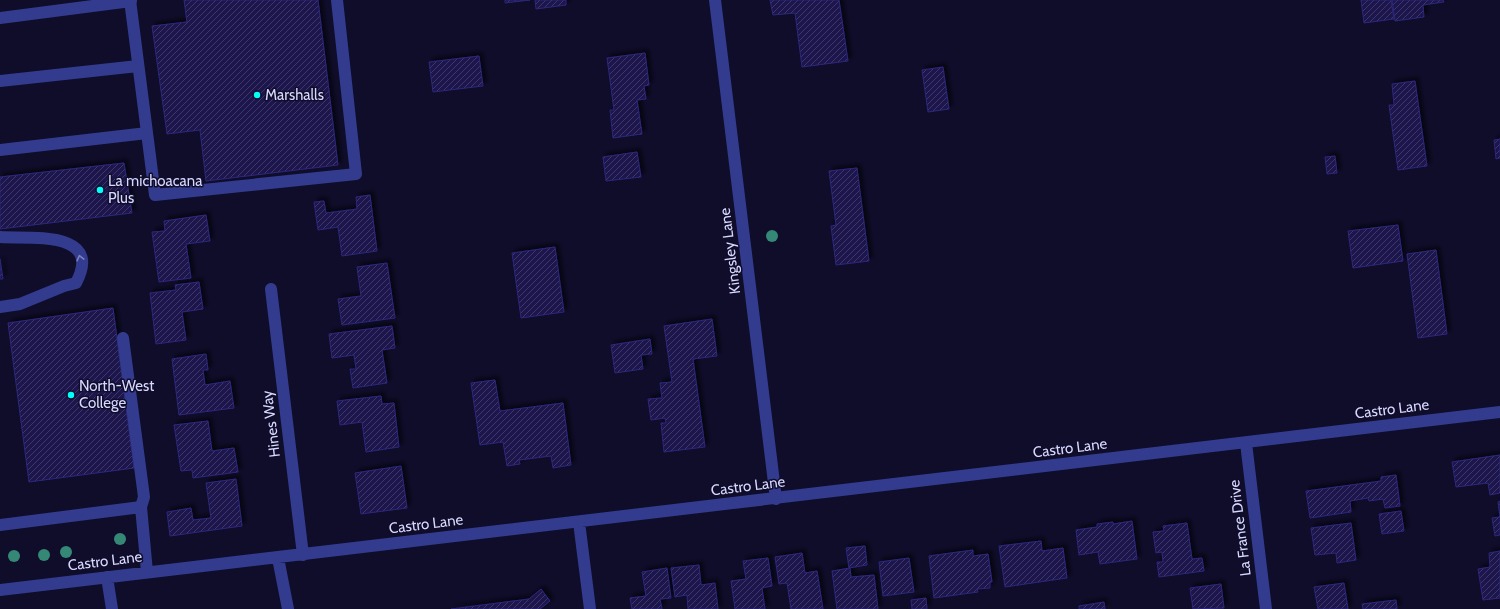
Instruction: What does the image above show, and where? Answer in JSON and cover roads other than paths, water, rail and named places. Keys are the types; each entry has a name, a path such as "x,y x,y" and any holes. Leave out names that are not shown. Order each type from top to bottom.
{"street":[{"path":"0,18 130,1 155,195 356,174 338,0"},
{"name":"Kingsley Lane","path":"715,0 776,499"},
{"path":"0,81 138,66"},
{"path":"0,150 147,133"},
{"path":"0,237 42,238 70,243 78,250 82,260 82,267 76,283 64,286 20,304 0,307"},
{"name":"Hines Way","path":"271,289 303,555"},
{"path":"123,338 144,497 141,506 146,572"},
{"name":"Castro Lane","path":"0,590 1500,412"},
{"name":"La France Drive","path":"1246,443 1266,609"},
{"path":"0,525 141,506"},
{"path":"579,522 590,609"},
{"path":"278,558 288,609"},
{"path":"107,577 112,609"}],"place":[{"name":"Marshalls","path":"257,95"},
{"name":"La michoacana Plus","path":"100,190"},
{"name":"North-West College","path":"71,395"}]}
